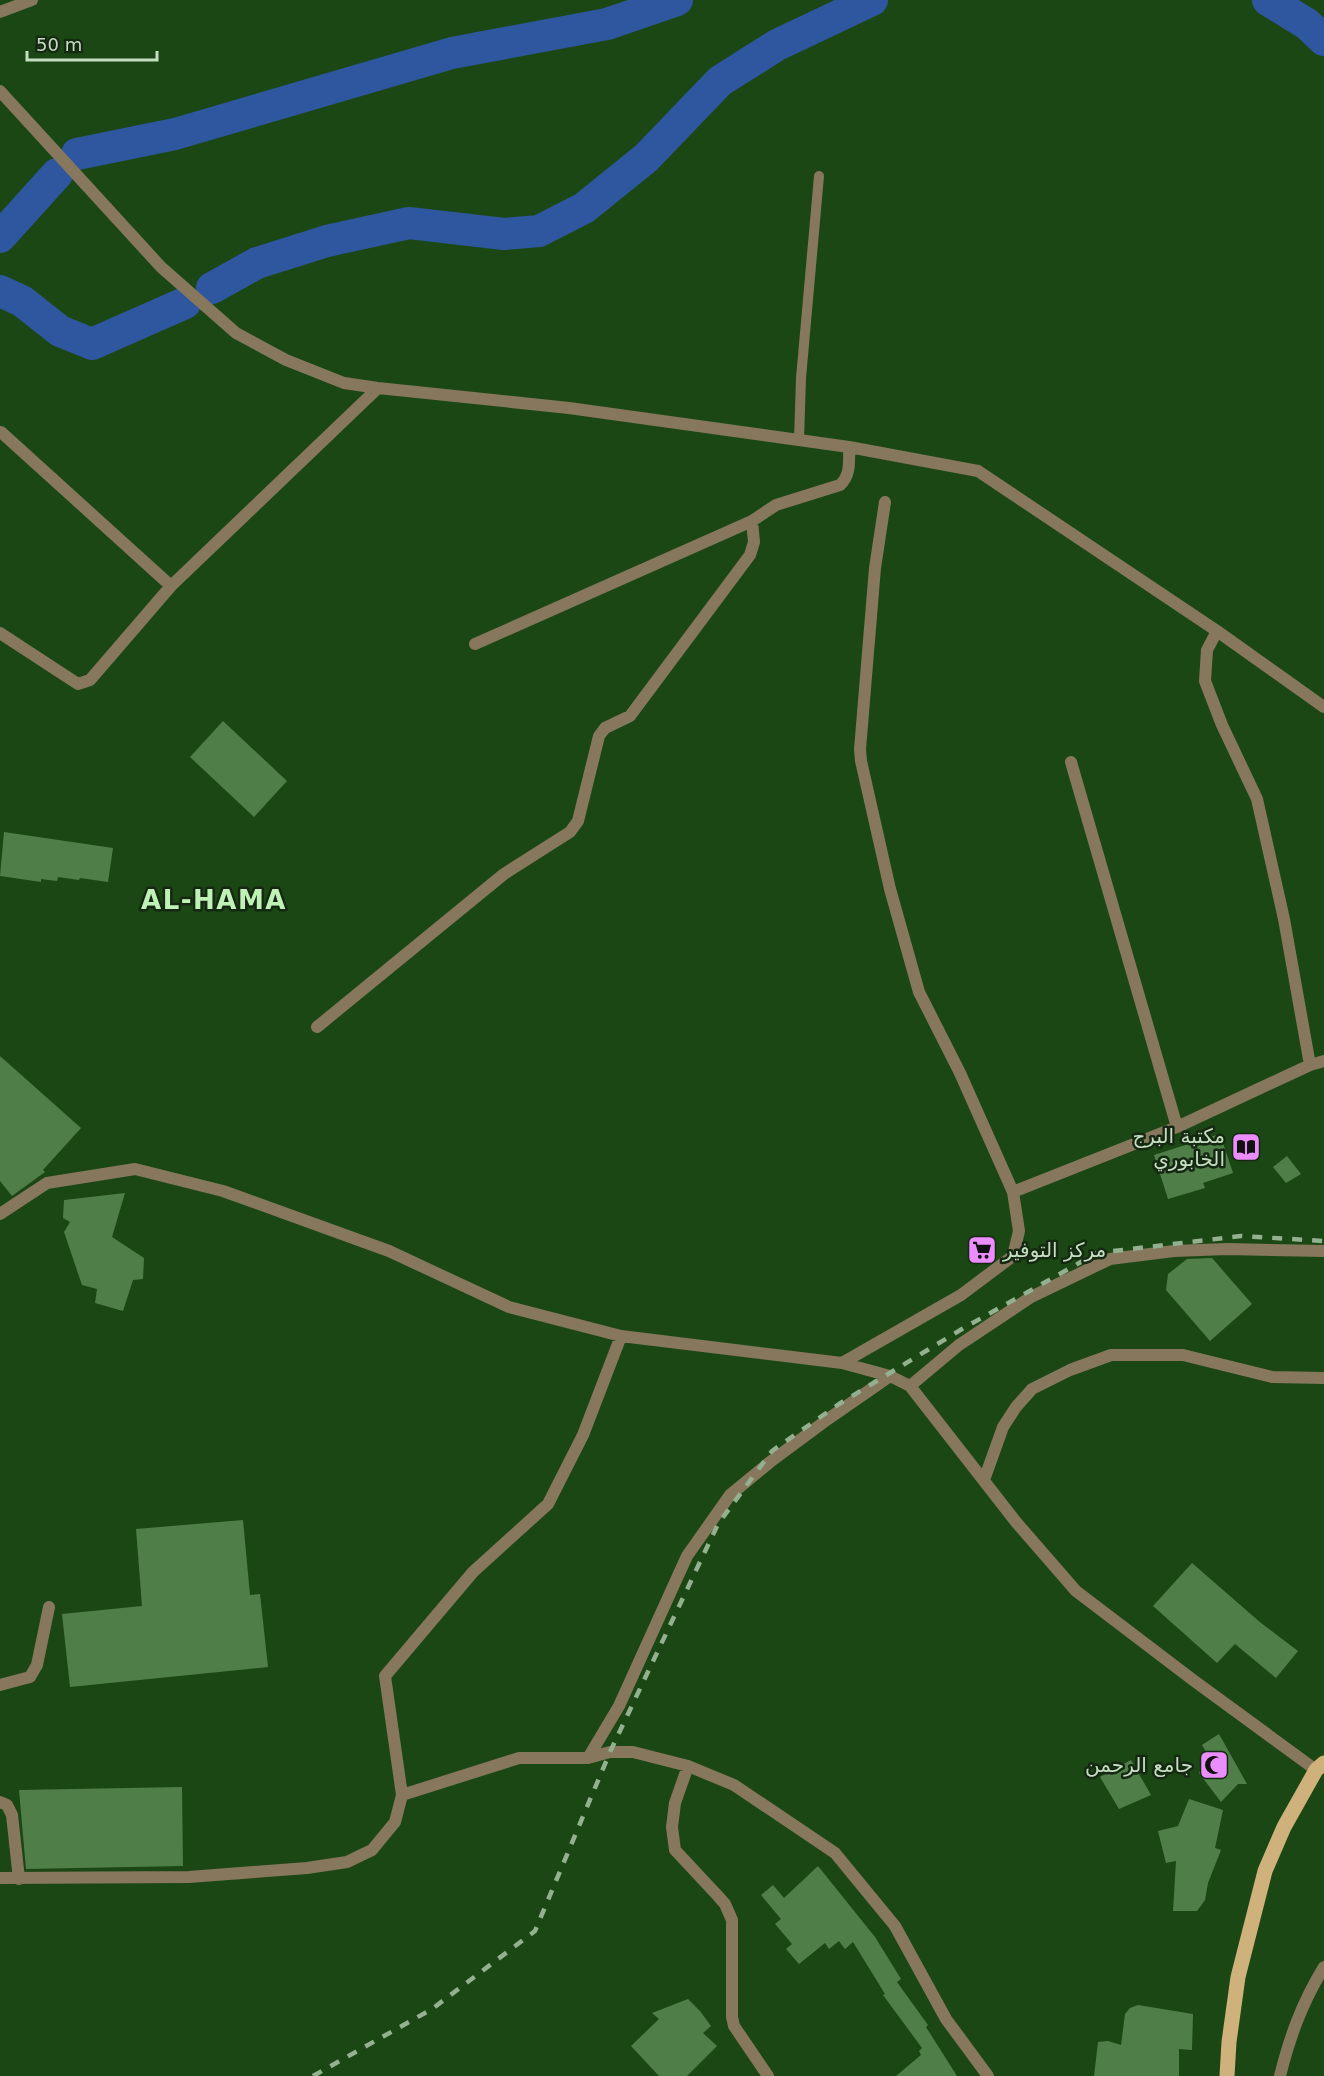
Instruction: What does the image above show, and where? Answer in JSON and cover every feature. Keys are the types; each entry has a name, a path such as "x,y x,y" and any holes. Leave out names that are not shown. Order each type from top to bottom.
{"main road":[{"path":"1227,2076 1238,1977 1265,1871 1284,1827 1320,1767"}],"street":[{"path":"0,12 32,0"},
{"path":"0,91 161,267 236,333 296,364 344,383 569,408 849,447 978,471 1217,631 1324,707"},
{"path":"0,633 78,684 90,680 171,586 378,388"},
{"path":"1,432 171,586"},
{"path":"475,644 752,520 776,505 840,485 845,480 849,469 849,447"},
{"path":"842,1363 961,1294 1013,1256 1019,1231 1013,1192 960,1073 919,992 890,889 861,761 860,749 875,568 885,502"},
{"path":"317,1027 504,874 570,832 578,821 599,736 605,728 630,716 750,555 754,542 752,520"},
{"path":"1217,631 1207,650 1205,681 1221,725 1257,799 1284,919 1310,1065"},
{"path":"1071,762 1177,1127"},
{"path":"1013,1192 1177,1127 1310,1065 1324,1061"},
{"path":"0,1214 47,1183 135,1169 223,1191 389,1251 509,1307 621,1336 842,1363 890,1376 910,1386 1016,1522 1076,1591 1193,1680 1320,1767"},
{"path":"910,1386 959,1345 1031,1297 1110,1259 1174,1251 1227,1249 1324,1251"},
{"path":"0,1878 189,1877 307,1868 347,1862 372,1850 394,1822 402,1795 385,1676 473,1572 548,1504 583,1435 621,1336"},
{"path":"984,1480 1003,1427 1032,1389 1071,1370 1111,1355 1183,1356 1272,1377 1324,1378"},
{"path":"588,1758 619,1706 687,1556 730,1495 770,1461 890,1376"},
{"path":"0,1685 30,1677 37,1665 49,1607"},
{"path":"402,1795 519,1758 588,1758 610,1752 633,1752 688,1766 734,1785 835,1853 895,1926 946,2019 988,2076"},
{"path":"688,1766 675,1803 672,1827 675,1850 725,1904 732,1920 732,2017 734,2026 768,2076"},
{"path":"0,1802 7,1805 12,1815 19,1879"},
{"path":"1280,2076 1291,2034 1324,1967"}],"lane":[{"path":"799,440 801,378 819,176"}],"building":[{"path":"223,721 287,781 254,817 190,757"},
{"path":"4,832 113,848 108,882 58,877 57,881 41,879 41,882 0,876"},
{"path":"0,1056 81,1128 43,1170 45,1172 12,1196 0,1181"},
{"path":"1220,1134 1233,1173 1203,1183 1205,1188 1168,1199 1154,1155"},
{"path":"1287,1156 1301,1174 1286,1183 1273,1167"},
{"path":"125,1193 112,1237 144,1258 143,1279 133,1280 123,1311 95,1303 97,1289 82,1285 64,1232 70,1222 63,1218 64,1200"},
{"path":"1212,1258 1252,1304 1210,1341 1166,1290 1168,1274 1187,1259"},
{"path":"243,1520 250,1595 260,1594 268,1667 70,1687 62,1614 142,1606 136,1529"},
{"path":"1192,1563 1261,1623 1298,1651 1276,1678 1235,1644 1217,1663 1153,1606"},
{"path":"1219,1734 1247,1784 1238,1784 1221,1802 1199,1773 1208,1755 1202,1745"},
{"path":"1131,1760 1151,1795 1119,1809 1100,1777"},
{"path":"182,1787 183,1866 26,1869 19,1790"},
{"path":"1189,1799 1223,1810 1215,1848 1221,1850 1208,1883 1205,1900 1197,1911 1173,1911 1176,1861 1166,1863 1158,1831 1178,1826"},
{"path":"818,1866 875,1937 901,1979 897,1982 928,2025 926,2027 957,2076 896,2076 921,2055 919,2051 922,2048 883,1995 885,1994 853,1942 845,1949 839,1941 829,1949 825,1943 799,1964 786,1949 792,1944 775,1924 781,1919 761,1895 773,1885 784,1898"},
{"path":"688,1999 711,2026 703,2033 717,2046 687,2076 659,2076 631,2046 659,2019 652,2013"},
{"path":"1138,2005 1193,2014 1192,2050 1179,2049 1179,2076 1094,2076 1098,2042 1108,2041 1121,2045 1125,2014 1130,2008"}],"waterway":[{"path":"77,154 175,134 452,53 607,24 677,0"},
{"path":"212,288 257,263 327,241 409,223 504,234 539,231 584,208 646,158 720,81 777,45 872,0"},
{"path":"1268,0 1307,24 1324,40"},
{"path":"0,237 57,174"},
{"path":"0,291 22,301 60,331 92,344 185,303"}],"railway":[{"path":"313,2076 432,2009 535,1931 610,1752 718,1524 772,1451 839,1404 962,1329 1097,1253 1241,1236 1324,1241"}],"place":[{"name":"مكتبة البرج الخابوري","path":"1246,1147"},
{"name":"مركز التوفير","path":"982,1250"},
{"name":"جامع الرحمن","path":"1214,1765"}],"district":[{"name":"AL-HAMA","path":"214,900"}]}
